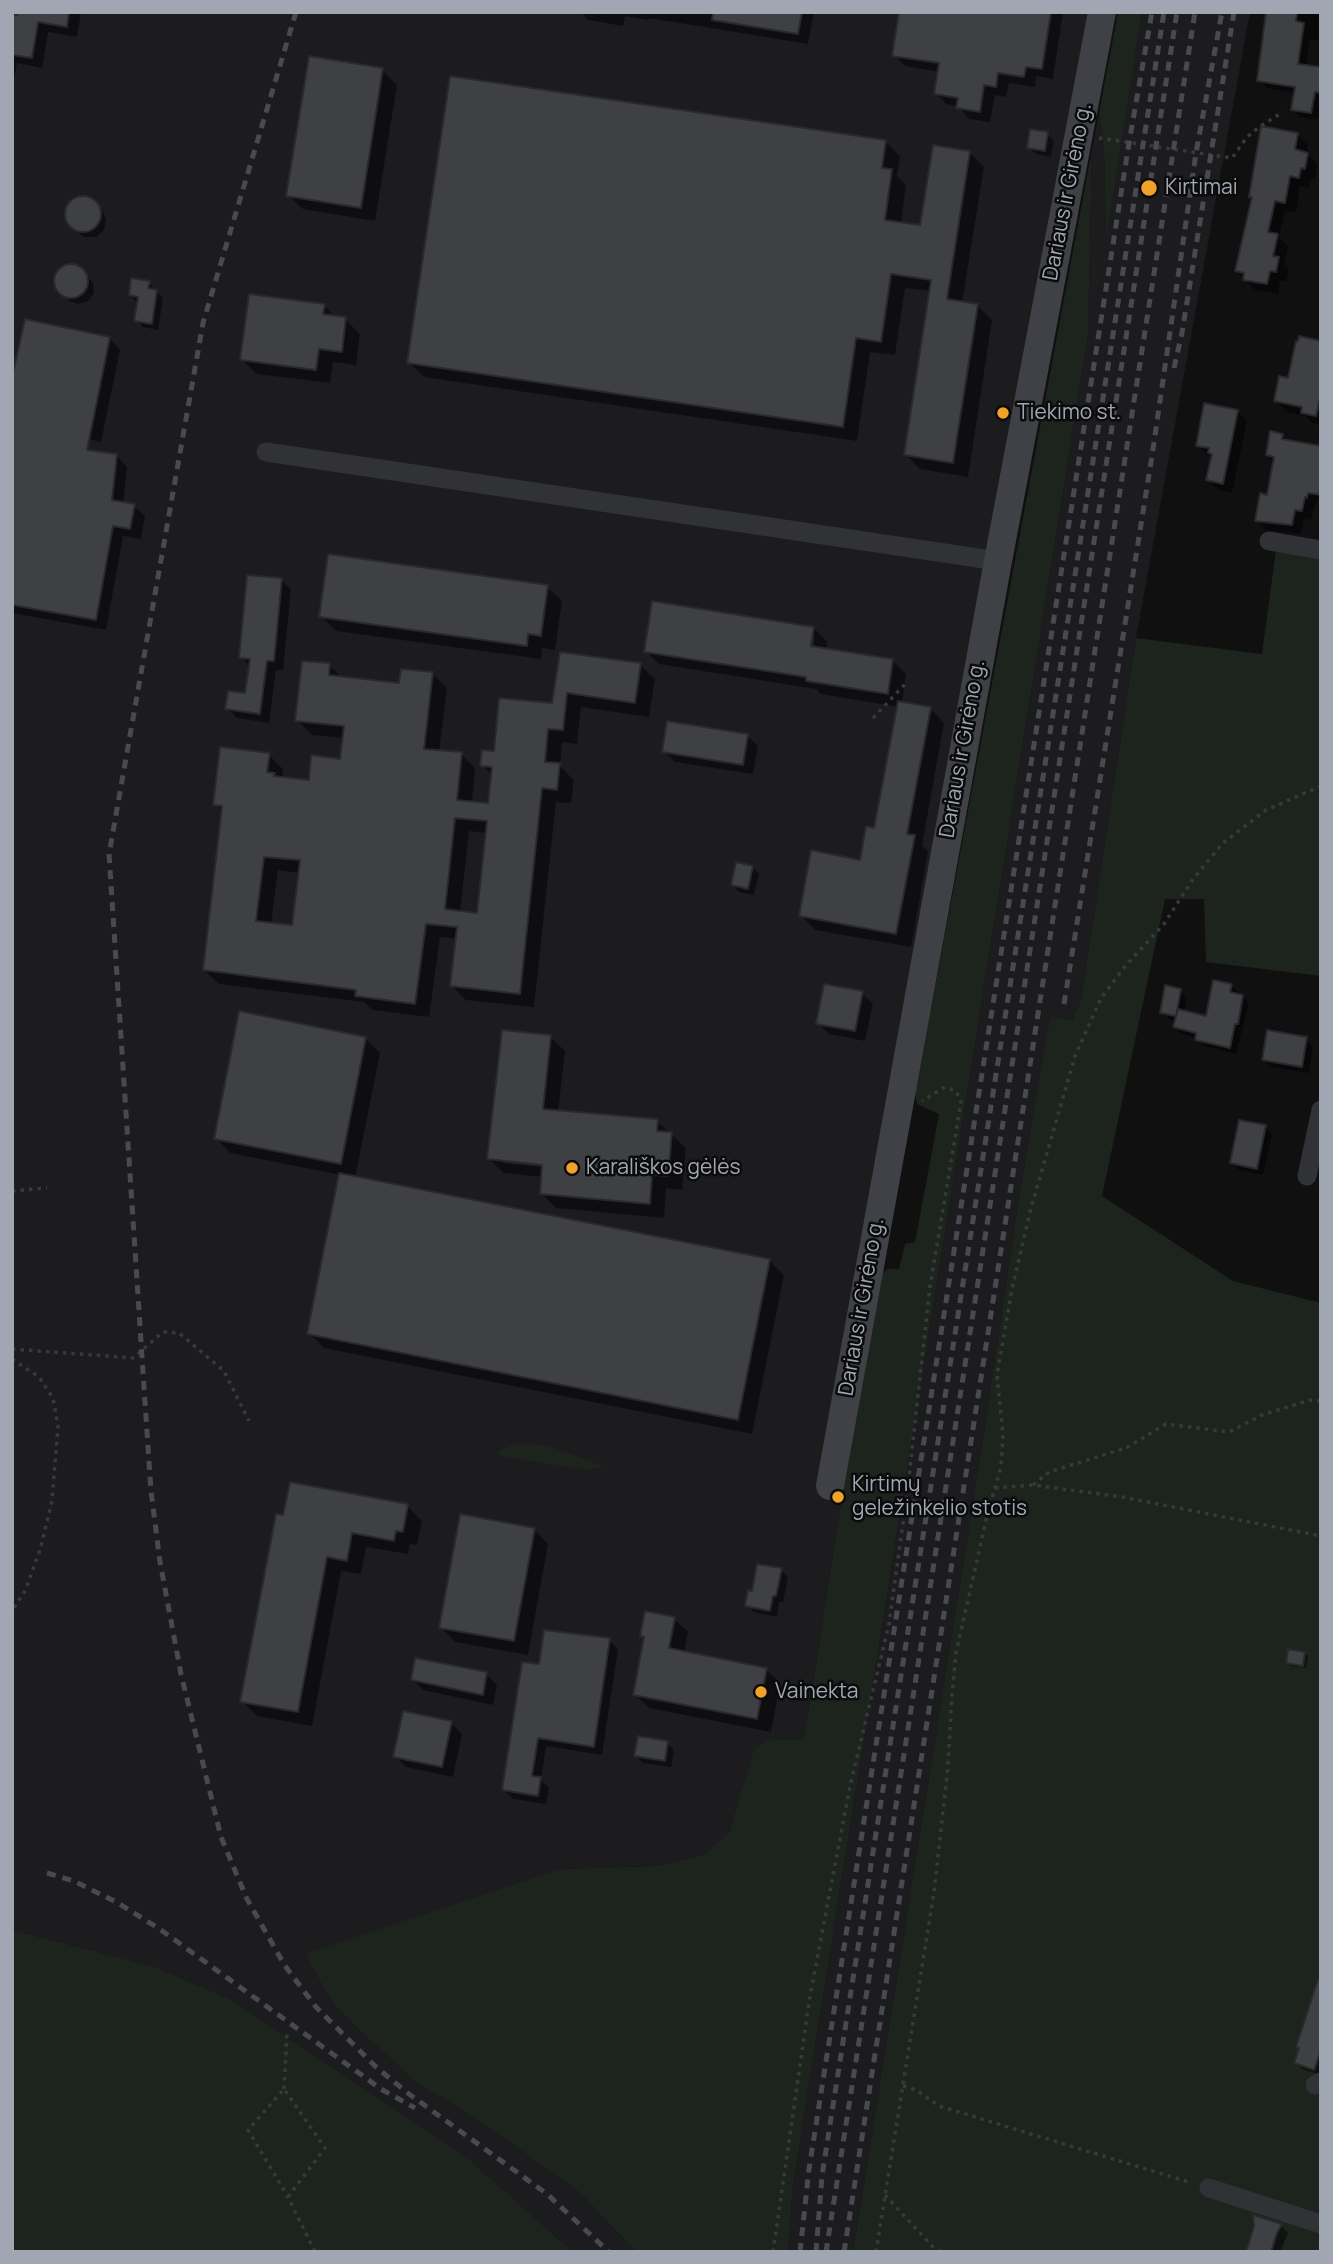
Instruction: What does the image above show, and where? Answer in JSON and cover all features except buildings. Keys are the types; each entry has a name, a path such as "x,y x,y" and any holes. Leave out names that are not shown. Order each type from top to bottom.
{"street":[{"name":"Dariaus ir Girėno g.","path":"830,1486 998,561 1102,12"},
{"path":"266,452 998,561"},
{"path":"1269,541 1321,550"},
{"path":"1307,1176 1321,1110"},
{"path":"1209,2188 1321,2224"}],"path":[{"path":"1079,134 1232,158 1247,137 1283,112"},
{"path":"873,718 908,681"},
{"path":"876,2252 935,1879 948,1766 956,1653 974,1570 1001,1468 1003,1435 997,1375 1012,1289 1031,1208 1075,1056 1101,998 1127,964 1164,924 1193,879 1223,844 1266,810 1321,786"},
{"path":"773,2252 810,1996 850,1786 888,1624 908,1487 930,1286 961,1102 956,1091 946,1087 923,1101 899,1103"},
{"path":"12,1191 47,1188"},
{"path":"12,1349 133,1358 163,1332 179,1333 224,1371 249,1421"},
{"path":"12,1359 39,1377 53,1398 58,1426 52,1502 40,1550 25,1591 12,1611"},
{"path":"1033,1485 1049,1472 1126,1448 1166,1424 1229,1432 1262,1415 1310,1400 1321,1401"},
{"path":"995,1488 1033,1485 1122,1497 1321,1536"},
{"path":"287,2033 284,2089 248,2130 288,2197 315,2252"},
{"path":"903,2086 916,2090 939,2106 1209,2188"},
{"path":"284,2089 326,2148 288,2197"},
{"path":"885,2195 933,2247 942,2252"},
{"path":"306,2252 312,2245"}],"shaded area":[{"path":"12,12 1089,12 917,932 816,1491 842,1496 805,1734 799,1740 769,1739 754,1749 729,1832 703,1855 656,1866 561,1869 315,1973 334,2004 415,2081 484,2124 580,2193 636,2252 573,2252 471,2161 230,1999 153,1966 12,1930"},
{"path":"1118,12 1142,12 1106,239 1104,152 1099,113"},
{"path":"1142,12 1250,12 1136,638 1081,1000 1072,1020 1050,1018 1020,1191 853,2252 788,2252 793,2185 1088,335 1092,150 1099,113 1104,152 1106,233"},
{"path":"1092,150 1088,335 793,2185 788,2252 636,2252 580,2193 484,2124 415,2081 334,2004 306,1953 561,1869 656,1866 703,1855 729,1832 754,1749 769,1739 799,1740 805,1734 842,1496 882,1273 888,1269 899,1269 905,1244 915,1242 939,1114 917,1104 915,1094"},
{"path":"1276,549 1321,556 1321,976 1206,962 1204,899 1165,899 1102,1196 1233,1281 1321,1303 1321,2252 853,2252 1020,1191 1050,1017 1072,1020 1081,1000 1136,638 1262,654"},
{"path":"515,1444 545,1445 605,1467 586,1470 501,1456 499,1451"},
{"path":"12,1930 153,1966 230,1999 471,2161 573,2252 12,2252"}],"railway":[{"path":"296,12 203,323 109,854 151,1491 160,1562 181,1674 221,1837 247,1899 285,1966 316,2007 376,2067 547,2194 609,2252"},
{"path":"800,2252 809,2169 1129,143 1152,12"},
{"path":"816,2252 822,2176 1164,12"},
{"path":"826,2252 1177,12"},
{"path":"844,2252 1195,12"},
{"path":"1064,1004 1152,456 1196,153 1222,12"},
{"path":"1174,368 1234,12"},
{"path":"47,1873 74,1881 118,1903 161,1930 381,2089 415,2108"}],"place":[{"name":"Kirtimai","path":"1149,188"},
{"name":"Tiekimo st.","path":"1003,413"},
{"name":"Karališkos gėlės","path":"572,1168"},
{"name":"Kirtimų geležinkelio stotis","path":"838,1497"},
{"name":"Vainekta","path":"761,1692"}]}
